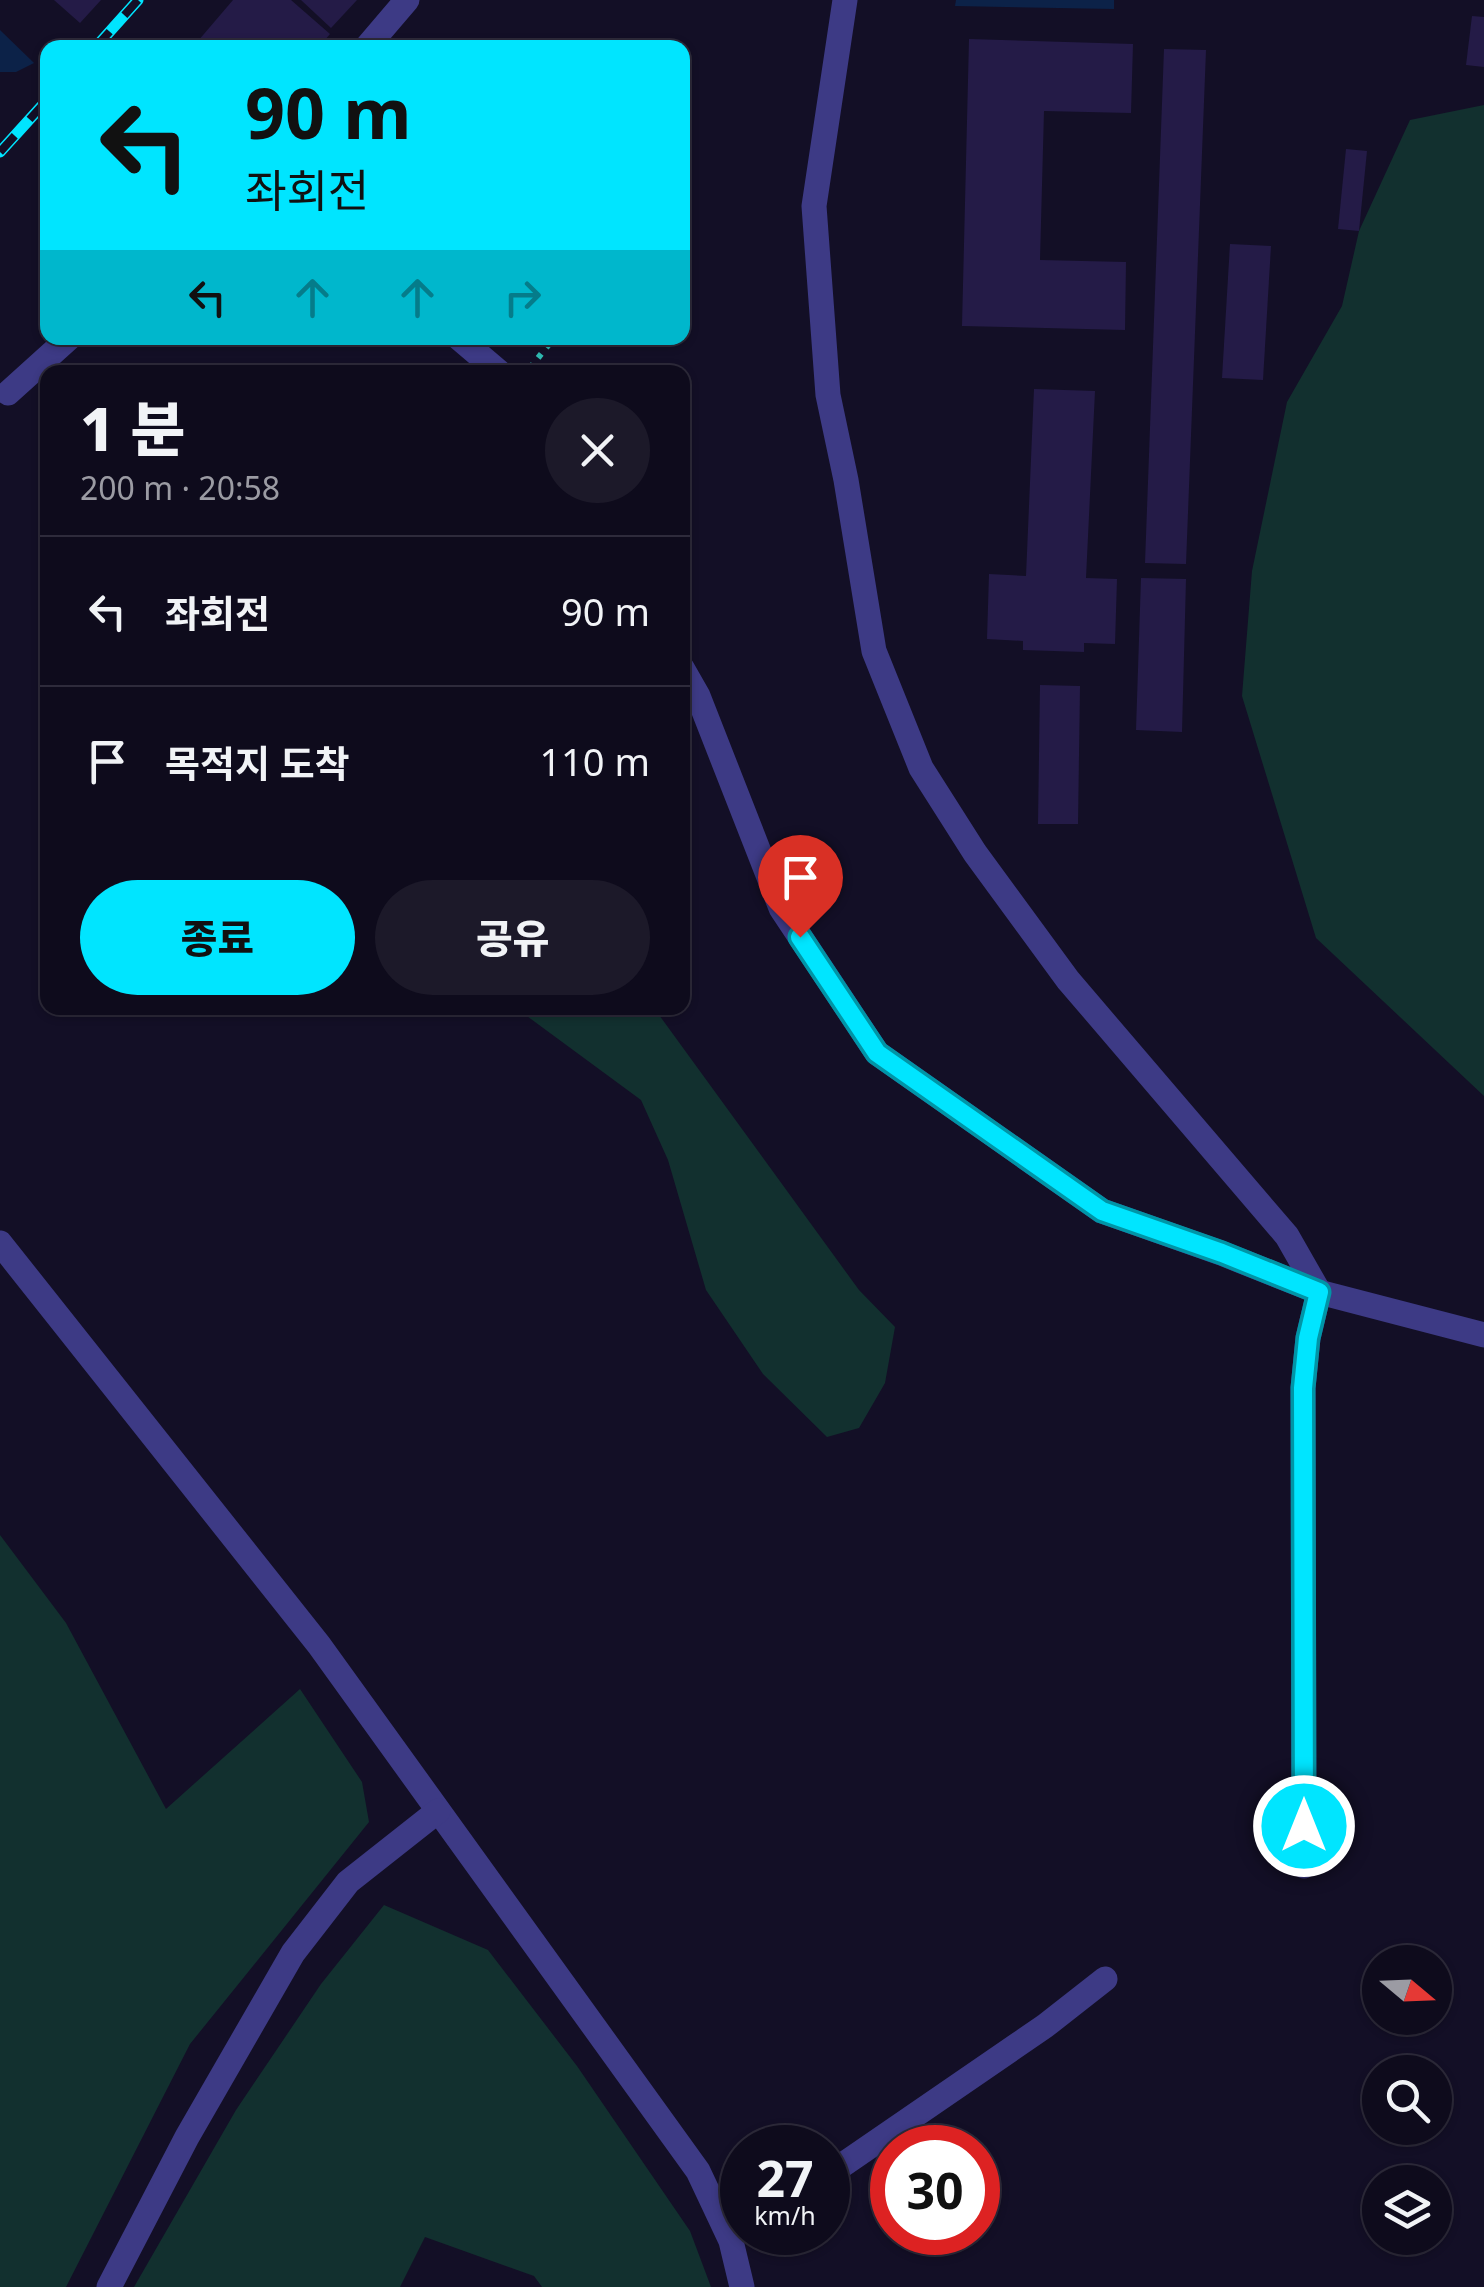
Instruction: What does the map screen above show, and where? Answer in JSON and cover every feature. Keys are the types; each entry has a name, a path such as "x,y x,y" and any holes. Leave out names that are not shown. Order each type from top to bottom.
{"street":[{"path":"373,40 407,0"},
{"path":"845,0 814,206 828,396 874,651 922,768 975,853 1068,980 1287,1236 1319,1292 1308,1338 1303,1388 1304,1866"},
{"path":"2,394 61,345"},
{"path":"467,345 490,365"},
{"path":"690,682 781,908 877,1053 1102,1211 1319,1292 1484,1335"},
{"path":"0,1242 320,1645 698,2171 720,2208"},
{"path":"109,2287 187,2137 293,1953 348,1882 438,1810"},
{"path":"850,2160 1045,2026 1105,1979"},
{"path":"739,2255 742,2287"}],"path":[{"path":"533,365 548,345"}],"green space":[{"path":"1484,105 1484,1096 1316,938 1242,696 1252,571 1287,402 1342,306 1359,231 1410,120"},
{"path":"526,1015 659,1015 859,1290 895,1327 885,1383 859,1428 827,1437 763,1374 706,1290 668,1160 641,1100"},
{"path":"0,1535 66,1623 166,1809 300,1689 362,1782 369,1822 190,2044 66,2287 0,2287"},
{"path":"384,1905 488,1950 577,2066 690,2231 711,2287 542,2287 534,2276 425,2237 400,2287 134,2287 236,2110 321,1984"}],"water":[{"path":"956,0 1114,0 1114,9 955,6"},
{"path":"0,30 34,63 16,72 0,72"}],"building":[{"path":"54,0 101,0 80,23"},
{"path":"233,0 291,0 330,34 325,40 199,40"},
{"path":"301,0 357,0 331,28"},
{"path":"1472,16 1484,17 1484,67 1466,65"},
{"path":"969,39 1133,44 1131,113 1044,111 1040,260 1126,262 1125,330 962,326"},
{"path":"1164,49 1206,50 1186,564 1145,563"},
{"path":"1346,149 1367,151 1359,231 1338,229"},
{"path":"1230,244 1271,246 1263,380 1222,378"},
{"path":"1034,389 1095,391 1086,578 1117,579 1115,644 1084,643 1084,652 1023,650 1023,641 987,639 989,574 1026,576"},
{"path":"1141,578 1186,579 1182,732 1136,730"},
{"path":"1040,685 1080,686 1078,824 1038,824"}],"railway":[{"path":"102,40 138,0"},
{"path":"0,152 40,108"}],"route":[{"path":"800,937 877,1053 1102,1211 1319,1292 1308,1338 1303,1388 1304,1826"}]}
